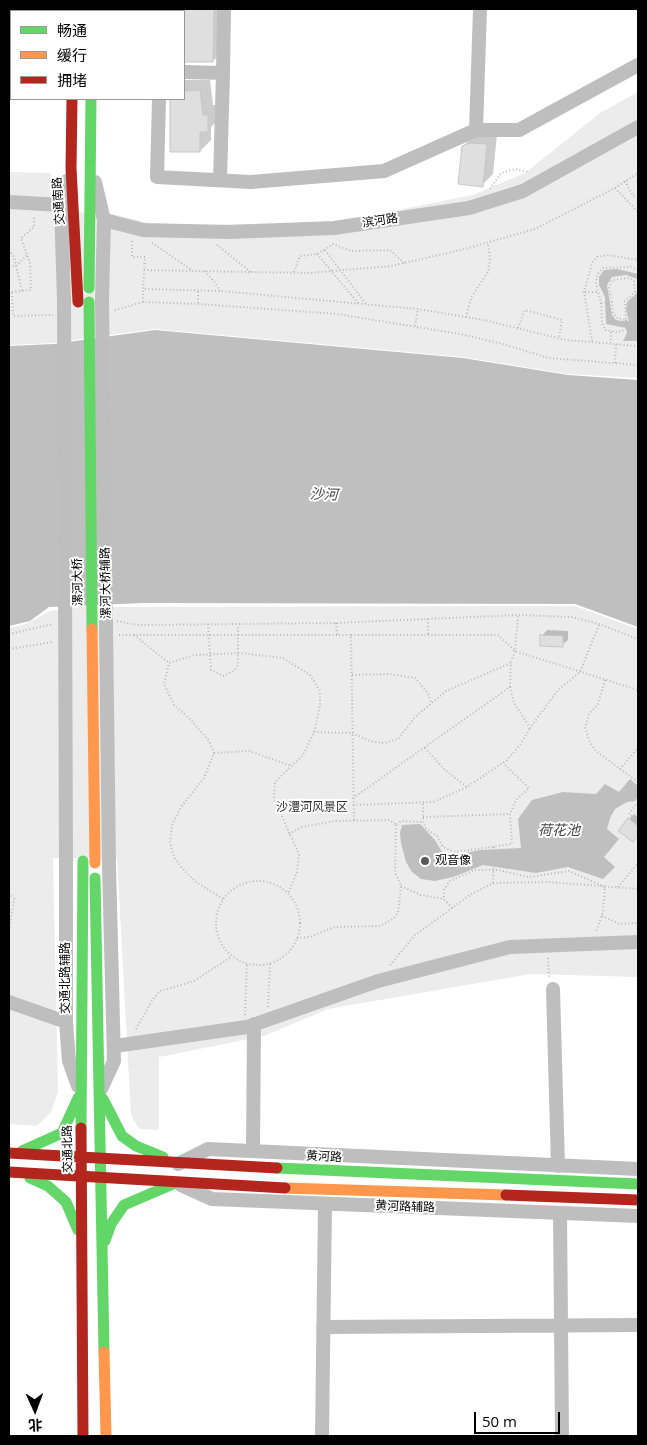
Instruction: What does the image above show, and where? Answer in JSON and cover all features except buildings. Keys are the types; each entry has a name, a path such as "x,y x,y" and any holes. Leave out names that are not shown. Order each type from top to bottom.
{"main road":[{"name":"交通南路","path":"72,100 71,168 95,304"},
{"path":"91,100 90,163 95,304"},
{"name":"漯河大桥","path":"82,802 95,304"},
{"name":"漯河大桥","path":"95,304 95,863 99,1092"},
{"name":"交通北路","path":"82,1436 83,1178 81,1092 83,856"},
{"path":"13,1153 62,1133 81,1092"},
{"path":"99,1092 102,1158 106,1436"},
{"path":"99,1092 122,1136 136,1146 177,1164"},
{"name":"黄河路","path":"13,1153 82,1156 177,1164 638,1184"},
{"path":"14,1172 83,1178 320,1190 559,1196 638,1200"},
{"path":"14,1172 48,1186 66,1202 75,1220 82,1244"},
{"path":"103,1247 111,1224 124,1205 176,1183"}],"street":[{"path":"220,180 224,9"},
{"path":"476,130 480,9"},
{"path":"159,100 157,177 251,182 384,171 476,130 520,130 638,65"},
{"path":"185,72 223,74"},
{"name":"滨河路","path":"104,220 143,230 229,232 334,228 477,205 523,191 638,127"},
{"name":"漯河大桥辅路","path":"90,163 104,220 95,304 109,866 121,1045"},
{"path":"9,202 61,205 71,168"},
{"name":"交通北路辅路","path":"61,205 64,300 66,1022 69,1062 81,1092"},
{"path":"99,1092 121,1045 249,1026 378,981 510,948 638,942"},
{"path":"553,989 558,1166"},
{"path":"9,1002 66,1022"},
{"path":"249,1026 253,1150"},
{"path":"177,1164 208,1149 638,1169"},
{"name":"黄河路辅路","path":"176,1183 212,1199 638,1216"},
{"path":"322,1436 325,1204"},
{"path":"560,1213 562,1436"},
{"path":"323,1327 638,1325"}],"path":[{"path":"477,205 501,173 515,169 548,177"},
{"path":"144,270 294,273 404,263 488,243 535,229 615,188 638,173"},
{"path":"625,182 633,196 632,205"},
{"path":"615,188 638,212"},
{"path":"633,196 638,197"},
{"path":"34,204 34,226 20,238 30,263 31,290 10,292 13,316 59,314"},
{"path":"132,227 132,257 145,257 143,302"},
{"path":"132,227 193,270"},
{"path":"213,242 252,273"},
{"path":"466,317 472,296 488,272 490,259 488,243"},
{"path":"294,273 300,256 317,254 332,244 351,251 390,250 404,263"},
{"path":"9,250 14,257 22,291"},
{"path":"324,250 366,304"},
{"path":"317,254 358,303"},
{"path":"9,266 16,266 27,255"},
{"path":"592,342 584,292 592,263 597,257 608,255 638,260"},
{"path":"631,268 632,260"},
{"path":"638,270 631,268 602,268 598,274 597,292 601,303 602,323 605,330 611,332 638,326"},
{"path":"205,272 220,291"},
{"path":"626,320 617,318 613,313 610,288 612,280 629,278 634,281 635,292 625,301 626,320 629,329"},
{"path":"143,289 220,291 418,309 466,317 559,338 638,346"},
{"path":"198,290 198,304"},
{"path":"584,292 597,292"},
{"path":"95,304 143,302 198,304 337,314 499,343 549,358 638,364"},
{"path":"601,303 612,302"},
{"path":"415,327 418,309"},
{"path":"518,328 525,310 562,320 559,338"},
{"path":"611,332 611,344"},
{"path":"615,363 616,344"},
{"path":"518,615 515,652 511,663 510,686 514,703 530,728"},
{"path":"117,622 138,625 336,623 518,615 572,617 600,624 638,640"},
{"path":"428,619 428,634"},
{"path":"336,623 337,635"},
{"path":"9,634 59,624"},
{"path":"208,624 211,670 223,676 234,671 238,665 238,624"},
{"path":"353,806 433,802 467,787 503,763 520,745 558,690 580,672 600,624"},
{"path":"112,635 428,634 498,636 515,652 638,690"},
{"path":"133,635 169,663"},
{"path":"352,635 354,821"},
{"path":"9,649 59,641"},
{"path":"169,663 178,659 239,653 283,658 310,675 320,691 320,706 314,732 303,755 275,782 274,798 299,854 297,872 288,893"},
{"path":"169,663 164,684 166,692 174,705 209,740 214,753 204,778 181,807 172,825 170,842 174,857 182,868 196,882 223,899"},
{"path":"314,732 352,733 370,741 384,743 398,739 409,724 431,702 446,691 511,663"},
{"path":"352,675 390,674 415,678 427,692 431,702"},
{"path":"605,680 598,704 589,714 585,728 595,750 638,782"},
{"path":"353,798 510,686"},
{"path":"425,748 445,770 467,787"},
{"path":"620,769 638,748"},
{"path":"214,753 249,751 292,766"},
{"path":"423,804 423,822 426,829 437,836 443,847 455,852 512,844 510,814 516,800 529,788 503,763"},
{"path":"638,802 629,814 638,821"},
{"path":"423,817 510,814"},
{"path":"289,834 302,827 354,821 388,820 396,825"},
{"path":"423,822 401,821 396,825 394,862 398,881 401,886 420,894 444,899 452,908"},
{"path":"493,883 494,846"},
{"path":"618,887 638,863"},
{"path":"444,899 444,889 450,882 474,870 494,870 529,877 569,871 605,887"},
{"path":"254,880 272,883 288,893 295,902 300,914 297,938 290,950 270,964 247,963 232,956 224,947 218,935 216,923 218,910 223,899 242,883 254,880"},
{"path":"378,981 415,935 470,894 493,883 548,882 638,889"},
{"path":"297,938 310,936 334,927 380,926 393,919 398,913 401,886"},
{"path":"596,944 596,928 602,916 605,887"},
{"path":"9,893 14,899 9,930"},
{"path":"602,916 620,924 638,923"},
{"path":"548,946 550,989 553,989"},
{"path":"121,1045 160,991 194,981 232,956"},
{"path":"247,963 249,1026"},
{"path":"268,1019 270,964"}],"green space":[{"path":"638,92 638,378 568,374 463,357 154,329 53,343 9,345 9,172 51,173 53,211 113,214 160,226 338,222 473,195 525,173 600,113"},
{"name":"沙澧河风景区","path":"575,606 638,629 638,977 530,974 328,1009 264,1036 159,1057 159,1130 139,1129 131,1115 117,858 53,858 58,1092 51,1112 37,1126 9,1124 9,628 26,624 50,611 84,607"}],"water":[{"path":"617,269 638,274 638,286 638,341 623,341 627,333 626,328 606,324 605,297 599,285 599,277 604,270","holes":["626,275 637,279 637,293 627,302 626,310 629,321 616,320 612,315 607,285 612,277"]},
{"name":"沙河","path":"155,330 463,358 568,375 638,380 638,627 575,604 144,603 49,607 30,621 9,626 9,346 54,344"},
{"name":"荷花池","path":"630,779 638,786 638,797 635,801 627,802 615,809 610,818 607,829 619,839 604,857 615,867 603,879 568,867 536,873 483,865 453,877 435,881 421,879 412,872 406,862 401,843 400,833 402,825 420,824 435,840 442,852 455,855 480,850 521,848 518,819 532,800 563,792 596,794 605,784 619,792"}],"traffic: fast":[{"path":"89,288 91,100"},
{"path":"89,302 92,629"},
{"path":"81,1128 83,861"},
{"path":"95,878 104,1352"},
{"path":"22,1151 62,1133 78,1098"},
{"path":"103,1099 122,1136 136,1146 163,1157"},
{"path":"277,1168 638,1184"},
{"path":"30,1178 48,1186 66,1202 78,1230"},
{"path":"105,1241 111,1224 124,1205 173,1184"}],"traffic: slow":[{"path":"92,629 95,863"},
{"path":"285,1188 506,1195"},
{"path":"104,1352 106,1436"}],"traffic: jam":[{"path":"72,100 71,168 78,302"},
{"path":"81,1128 83,1436"},
{"path":"9,1153 277,1168"},
{"path":"9,1172 285,1188"},
{"path":"506,1195 638,1200"}],"place":[{"name":"观音像","path":"425,861"}]}
